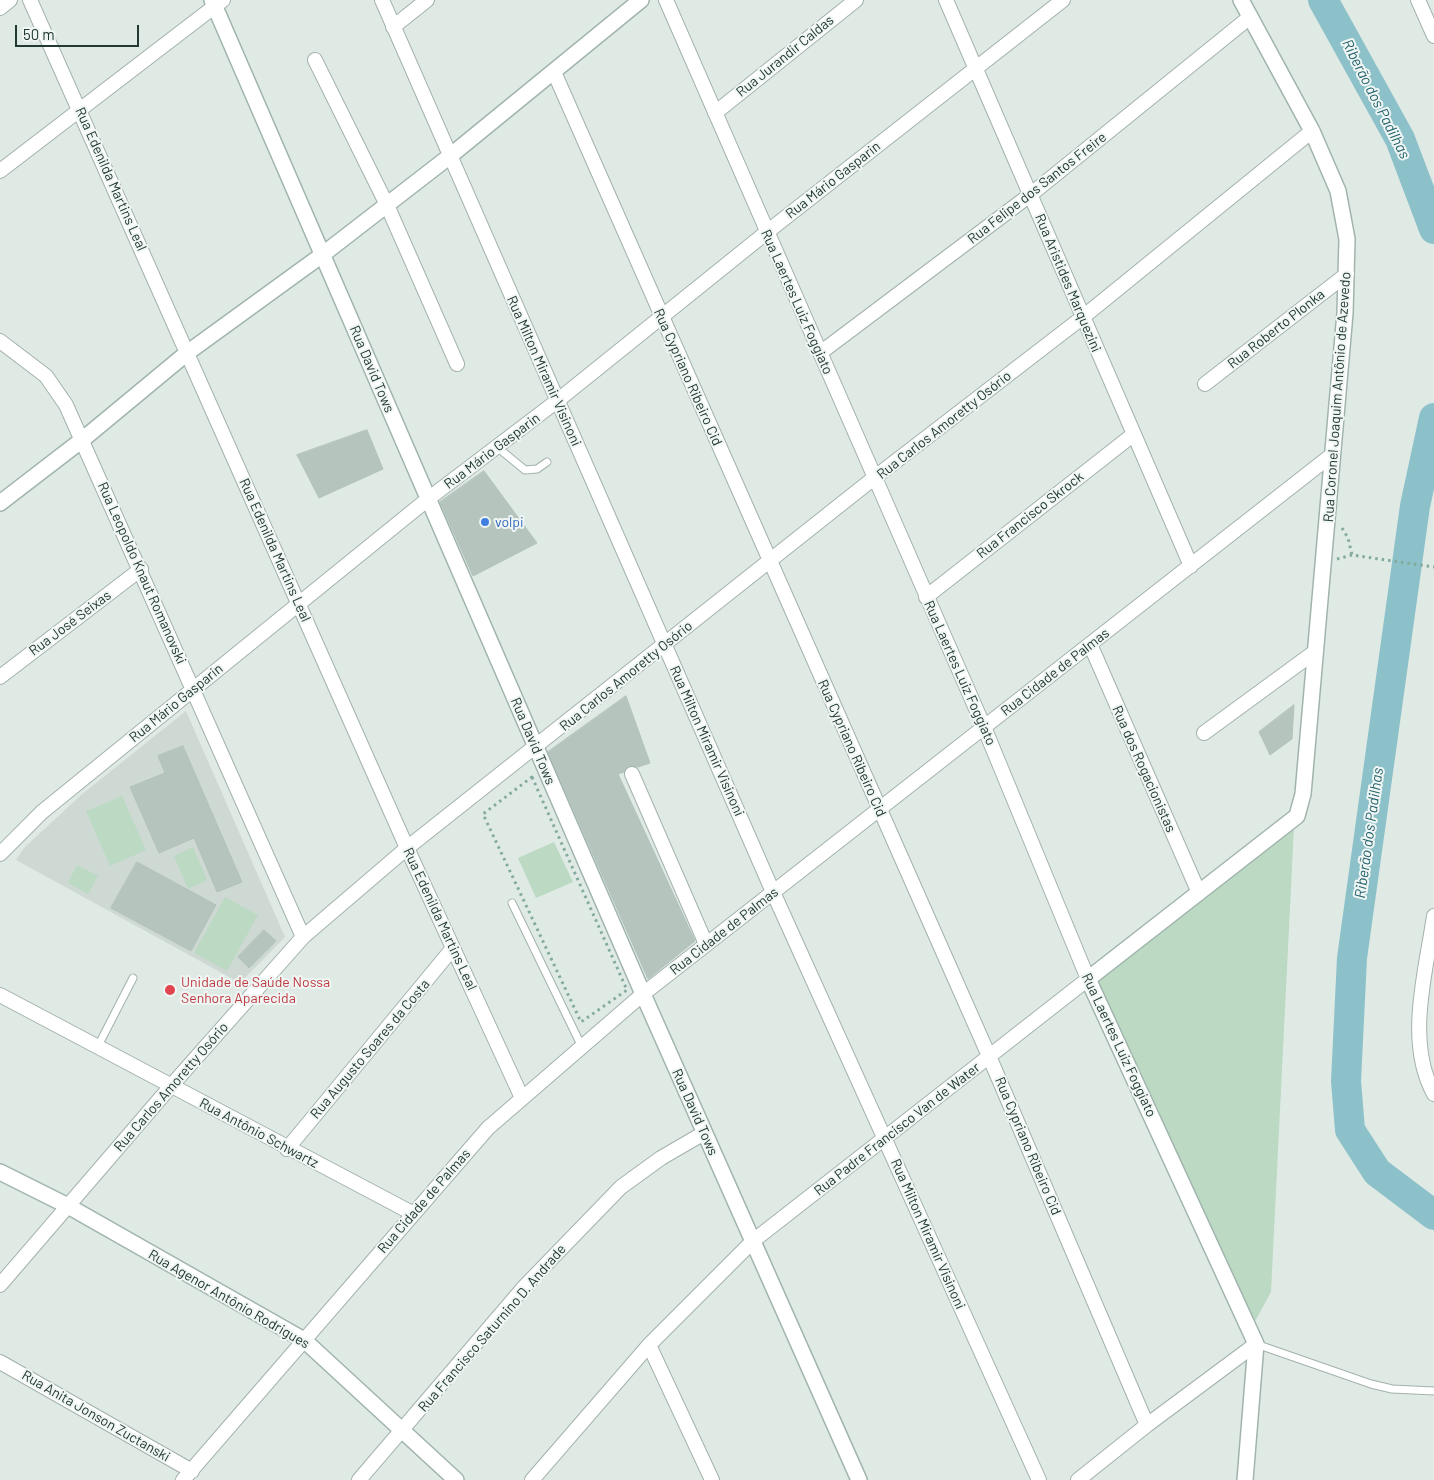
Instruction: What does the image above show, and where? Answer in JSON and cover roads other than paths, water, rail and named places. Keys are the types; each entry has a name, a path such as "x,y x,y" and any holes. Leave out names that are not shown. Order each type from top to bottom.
{"street":[{"path":"0,8 10,0"},
{"name":"Rua Edenilda Martins Leal","path":"30,0 407,848 522,1098"},
{"name":"Rua Milton Miramir Visinoni","path":"382,0 773,892 1039,1480"},
{"path":"393,27 427,0"},
{"path":"0,503 82,440 187,353 322,255 450,156 641,0"},
{"name":"Rua Laertes Luiz Foggiato","path":"666,0 984,727 1088,980 1256,1344"},
{"name":"Rua Jurandir Caldas","path":"715,112 856,0"},
{"name":"Rua Aristides Marquezini","path":"946,0 1190,566"},
{"name":"Rua Mário Gasparin","path":"1,849 42,812 428,499 557,401 767,232 1062,0"},
{"name":"Rua Coronel Joaquim Antônio de Azevedo","path":"1241,0 1312,131 1338,190 1347,239 1347,274 1316,651 1303,794 1296,816"},
{"path":"1418,0 1434,36"},
{"path":"0,171 217,2"},
{"name":"Rua David Tows","path":"217,2 322,255 643,994 859,1480"},
{"name":"Rua Felipe dos Santos Freire","path":"820,353 1030,195 1250,17"},
{"path":"315,60 387,205 457,364"},
{"name":"Rua Cypriano Ribeiro Cid","path":"554,72 989,1056 1147,1424"},
{"name":"Rua Carlos Amoretty Osório","path":"0,1285 171,1086 303,937 407,848 874,478 1083,317 1312,131"},
{"name":"Rua Roberto Plonka","path":"1205,384 1347,274"},
{"name":"Rua Leopoldo Knaut Romanovski","path":"0,341 46,376 66,406 141,569 303,937"},
{"name":"Rua Francisco Skrock","path":"926,597 1134,434"},
{"name":"Rua Cidade de Palmas","path":"187,1475 412,1213 488,1128 643,994 1333,454"},
{"name":"Rua José Seixas","path":"0,677 141,569"},
{"name":"Rua dos Rogacionistas","path":"1090,644 1198,893"},
{"path":"1204,733 1316,651"},
{"path":"632,774 706,944"},
{"name":"Rua Padre Francisco Van de Water","path":"532,1480 650,1345 752,1241 1296,816"},
{"path":"1434,916 1421,1009 1420,1037 1423,1064 1434,1094"},
{"name":"Rua Augusto Soares da Costa","path":"287,1149 453,948"},
{"name":"Rua Antônio Schwartz","path":"0,995 287,1149 412,1213"},
{"name":"Rua Francisco Saturnino D. Andrade","path":"359,1480 525,1286 621,1187 661,1158 704,1133"},
{"name":"Rua Agenor Antônio Rodrigues","path":"0,1172 68,1206 304,1340 456,1480"},
{"path":"1078,1480 1147,1424 1256,1344"},
{"path":"1245,1480 1256,1344"},
{"path":"650,1345 712,1480"},
{"name":"Rua Anita Jonson Zuctanski","path":"0,1362 187,1475"}],"lane":[{"path":"498,447 525,470 537,469 547,462"},
{"path":"512,902 582,1046"},
{"path":"98,1046 133,978"},
{"path":"1256,1344 1371,1384 1392,1389 1434,1391"}],"waterway":[{"name":"Riberão dos Padilhas","path":"1323,0 1400,139 1434,229"},
{"name":"Riberão dos Padilhas","path":"1434,418 1415,506 1352,958 1346,1081 1350,1130 1377,1172 1434,1215"}],"place":[{"name":"volpi","path":"485,522"},
{"name":"Unidade de Saúde Nossa Senhora Aparecida","path":"170,990"}]}
